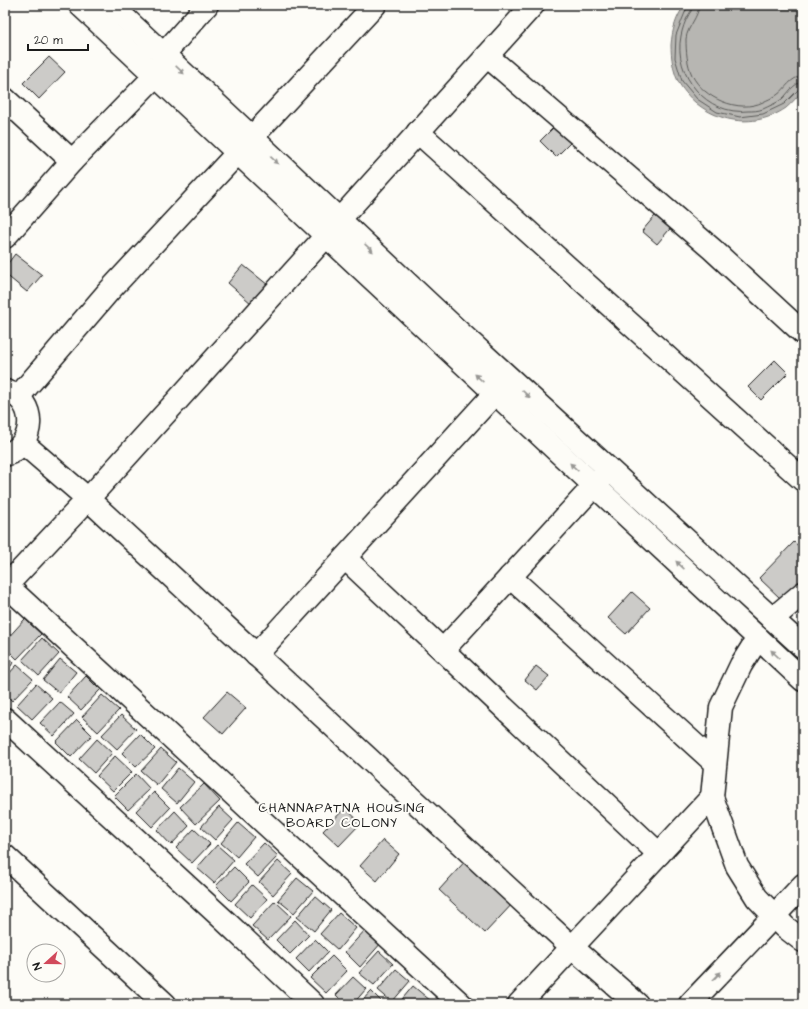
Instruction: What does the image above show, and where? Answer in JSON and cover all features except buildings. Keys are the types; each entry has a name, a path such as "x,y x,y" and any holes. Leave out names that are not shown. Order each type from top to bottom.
{"street":[{"path":"80,5 156,75 244,145 602,478 758,638 803,680"},
{"path":"111,5 163,54 244,145"},
{"path":"163,54 207,5"},
{"path":"375,5 12,394 25,405 29,414 30,424 28,434 14,449 88,499 573,948 637,1004"},
{"path":"461,1004 6,586 88,499 533,5"},
{"path":"487,56 712,249 803,333"},
{"path":"7,229 156,75"},
{"path":"5,99 72,161"},
{"path":"418,132 803,480"},
{"path":"332,228 495,394 602,478 772,619 803,647"},
{"path":"256,655 495,394"},
{"path":"443,650 602,478"},
{"path":"345,558 659,854"},
{"path":"510,577 715,763"},
{"path":"772,619 803,594"},
{"path":"758,638 740,665 721,707 712,797 737,866 757,898 780,922 803,941"},
{"path":"5,719 224,920 313,1004"},
{"path":"519,1004 573,948 712,797"},
{"path":"5,856 165,1004"},
{"path":"710,1004 780,922 803,885"},
{"path":"690,1004 780,922 803,907"}],"water":[{"path":"685,5 801,5 803,8 803,90 786,108 772,116 757,120 742,121 727,119 713,114 700,106 688,96 679,83 675,74 672,59 671,45 673,29 679,14"}],"district":[{"name":"CHANNAPATNA HOUSING BOARD COLONY","path":"342,816"}]}
